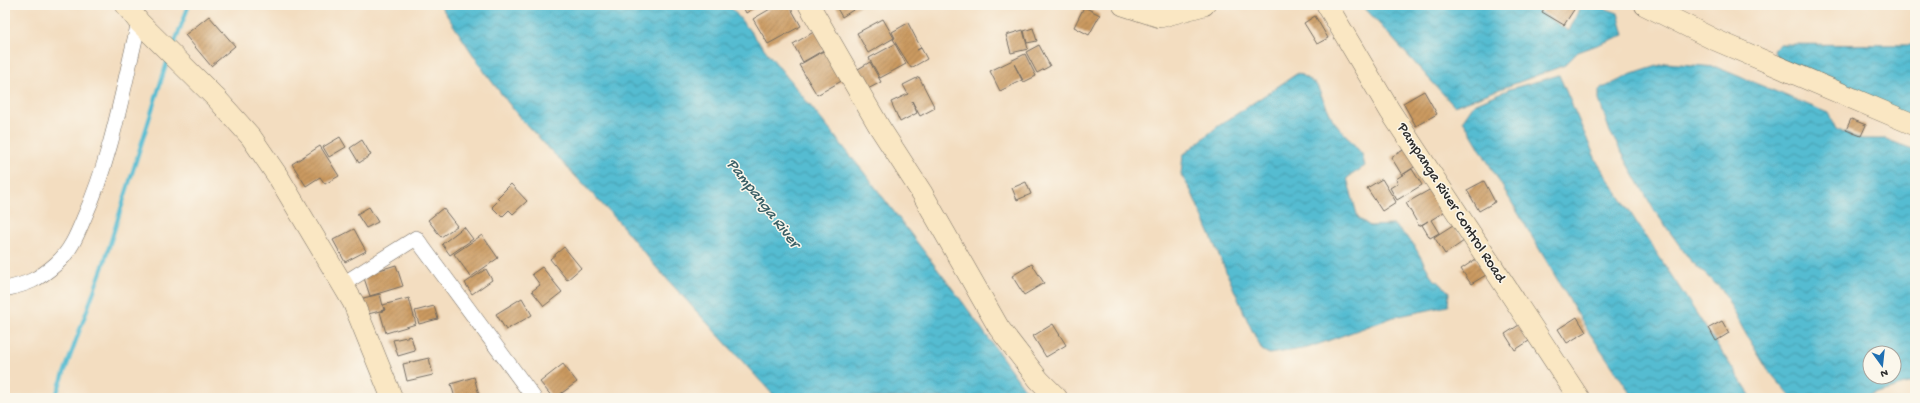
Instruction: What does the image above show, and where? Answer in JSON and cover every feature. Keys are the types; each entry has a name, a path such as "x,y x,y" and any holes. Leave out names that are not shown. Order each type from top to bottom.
{"street":[{"path":"126,5 139,22 217,99 251,137 279,178 353,302 392,398"},
{"path":"809,5 880,128 922,193 999,328 1039,380 1057,398"},
{"path":"1123,5 1160,17 1204,5"},
{"name":"Pampanga River Control Road","path":"1327,5 1390,111 1579,398"},
{"path":"1645,5 1713,39 1915,125"},
{"path":"5,289 31,283 56,264 70,249 94,196 104,166 139,22"},
{"path":"343,284 416,238 534,398"}],"water":[{"name":"Pampanga River","path":"440,5 729,5 866,175 964,304 1031,398 776,398 655,266 618,221 520,118 486,74"},
{"path":"1362,5 1540,5 1538,11 1569,31 1581,5 1595,5 1618,13 1624,35 1578,52 1565,65 1454,106"},
{"path":"1779,44 1915,45 1915,119 1778,62 1774,51"},
{"path":"1667,63 1716,67 1828,113 1836,129 1849,135 1862,139 1886,139 1915,150 1915,382 1860,398 1792,398 1767,369 1744,331 1723,291 1690,260 1654,210 1610,132 1599,100 1599,90 1632,74"},
{"path":"1298,73 1316,84 1333,120 1362,154 1365,166 1347,178 1358,218 1370,226 1394,225 1412,242 1433,279 1439,282 1449,292 1448,306 1394,317 1308,348 1269,354 1262,350 1249,324 1191,191 1181,175 1183,155 1217,127"},
{"path":"1559,75 1597,162 1752,398 1634,398 1586,328 1463,120 1474,104 1510,89"}],"building":[{"path":"742,5 760,5 746,13"},
{"path":"777,5 789,5 801,26 768,44 753,19"},
{"path":"835,5 861,5 842,17"},
{"path":"1546,5 1577,5 1564,25 1542,12"},
{"path":"1084,7 1100,15 1089,35 1074,27"},
{"path":"209,16 235,46 211,66 185,35"},
{"path":"1315,16 1328,38 1317,44 1304,23"},
{"path":"883,19 894,38 868,53 857,33"},
{"path":"908,23 927,59 911,68 893,39 895,38 892,32"},
{"path":"1033,28 1037,41 1027,43 1024,31"},
{"path":"817,30 827,48 803,62 793,44"},
{"path":"1023,30 1028,49 1011,53 1006,35"},
{"path":"895,44 906,64 880,78 869,58"},
{"path":"1039,45 1050,66 1037,73 1026,52"},
{"path":"827,49 845,79 817,95 799,65"},
{"path":"1025,54 1036,76 1024,82 1014,64 1022,80 1000,91 990,71"},
{"path":"870,62 881,82 864,91 853,72"},
{"path":"919,77 935,108 920,116 912,101 917,113 900,122 891,102 908,94 903,85"},
{"path":"1424,91 1437,114 1416,126 1403,103"},
{"path":"1851,119 1866,125 1861,136 1846,130"},
{"path":"340,137 346,147 329,157 323,147"},
{"path":"362,140 371,155 359,163 350,148"},
{"path":"320,146 339,176 325,184 320,177 306,186 292,164"},
{"path":"1407,148 1417,165 1402,175 1391,157"},
{"path":"1412,169 1422,185 1397,200 1390,188 1398,183 1396,179"},
{"path":"1382,179 1396,202 1382,211 1367,188"},
{"path":"1484,181 1495,202 1479,211 1467,190"},
{"path":"1026,182 1031,194 1017,200 1012,188"},
{"path":"511,184 527,201 513,214 509,210 502,217 492,207 499,200 497,198"},
{"path":"1431,189 1444,212 1431,220 1439,233 1430,238 1422,225 1428,221 1419,226 1406,203"},
{"path":"369,207 378,222 366,228 357,214"},
{"path":"443,208 457,226 441,237 428,220"},
{"path":"1453,225 1464,241 1445,254 1434,237"},
{"path":"464,227 473,239 450,255 442,244"},
{"path":"354,229 366,251 345,262 333,240"},
{"path":"482,235 498,258 471,277 454,254"},
{"path":"564,247 581,268 567,280 550,259"},
{"path":"1476,259 1486,275 1471,284 1461,269"},
{"path":"1032,264 1044,283 1024,295 1012,276"},
{"path":"396,265 403,286 370,296 363,275"},
{"path":"542,267 562,292 544,306 532,291 540,285 532,274"},
{"path":"486,269 492,280 472,294 465,283"},
{"path":"380,294 384,310 360,316 355,300"},
{"path":"409,298 416,324 386,333 380,312 385,310 383,305"},
{"path":"522,298 532,315 506,330 496,314"},
{"path":"434,306 438,319 419,324 415,311"},
{"path":"1577,317 1586,332 1567,343 1558,329"},
{"path":"1722,321 1729,333 1716,341 1709,328"},
{"path":"1053,324 1066,345 1046,357 1033,336"},
{"path":"1519,325 1529,341 1515,350 1505,334"},
{"path":"411,336 415,351 398,356 393,340"},
{"path":"429,358 433,375 407,381 403,364"},
{"path":"563,364 577,382 553,398 540,382"},
{"path":"474,377 480,398 455,398 451,384"}],"waterway":[{"path":"173,47 189,5"},
{"path":"55,398 103,266 168,59"}]}
